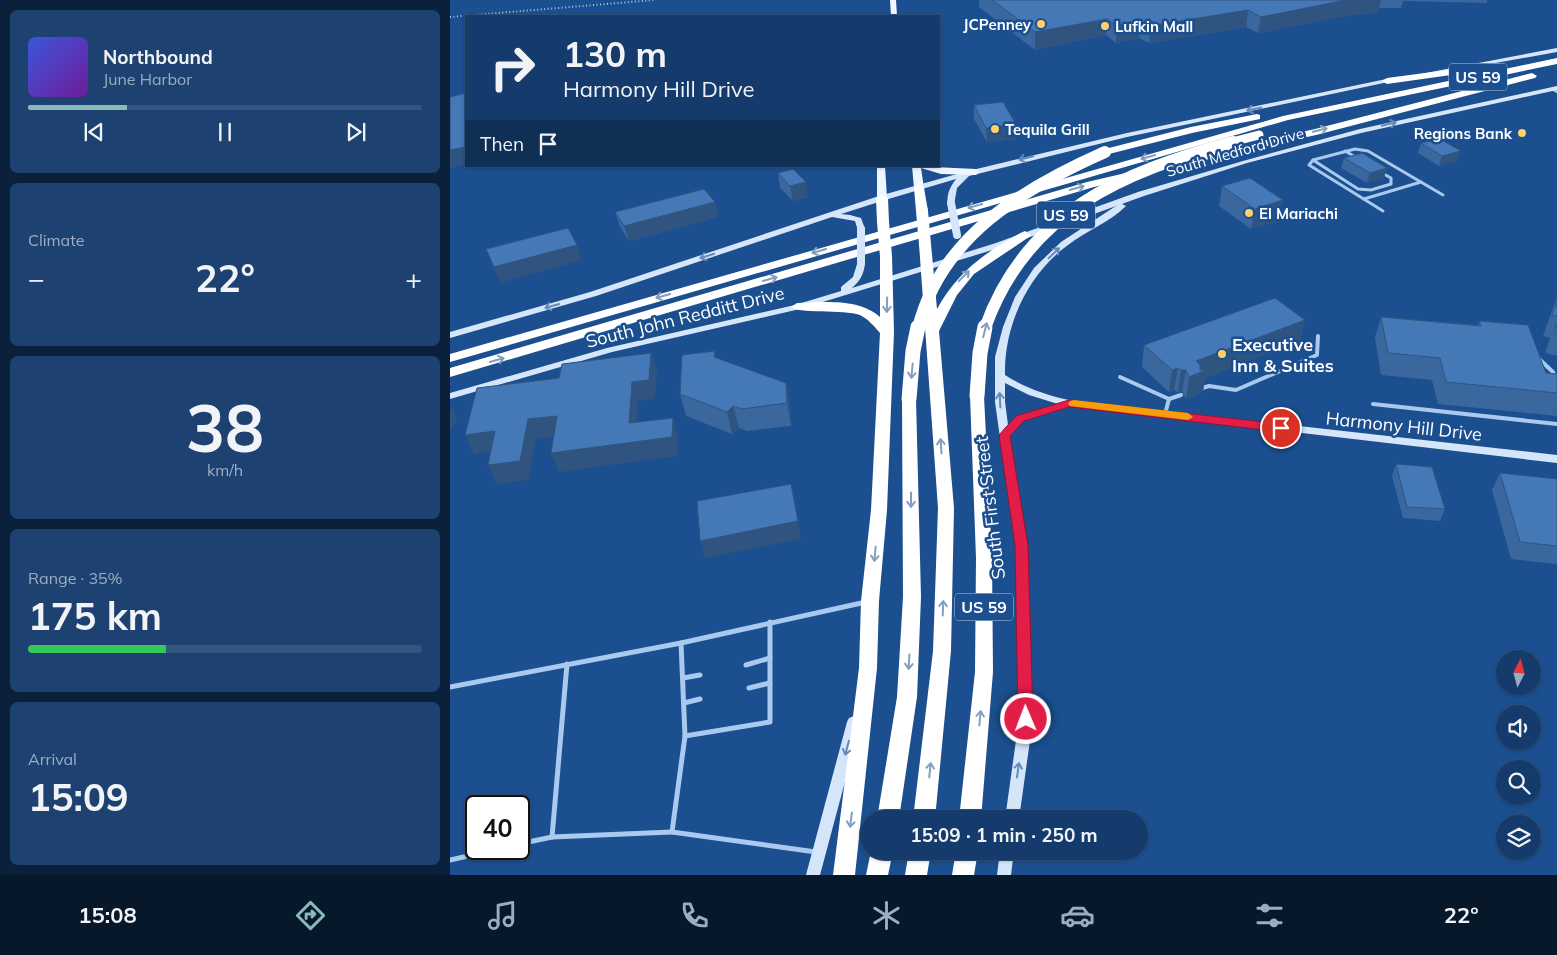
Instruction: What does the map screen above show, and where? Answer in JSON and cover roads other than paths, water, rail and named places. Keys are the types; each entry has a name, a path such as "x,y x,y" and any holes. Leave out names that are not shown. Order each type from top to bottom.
{"highway":[{"path":"1387,81 1503,66 1555,62"},
{"name":"US 59","path":"889,810 907,697 912,596 909,399 918,324 932,288 955,252 992,216 1022,193 1077,164 1105,152 1191,130 1399,93 1555,62"},
{"name":"US 59","path":"971,810 984,672 984,558 977,396 980,358 984,328 993,305 1010,273 1021,258 1037,240 1068,213 1099,192 1138,172 1176,158 1397,101 1549,73"},
{"path":"450,373 1091,184 1316,132 1532,76"},
{"path":"450,358 1276,121 1399,93"},
{"path":"920,188 928,267 946,508 942,651 925,810"},
{"path":"844,875 868,668 870,601 879,510 882,399 887,332 887,280 882,198"},
{"path":"933,334 956,284 968,272 1025,235"},
{"path":"797,306 830,306 859,311 871,316 887,332"},
{"path":"877,875 880,860"},
{"path":"916,875 918,860"},
{"path":"963,875 966,860"}],"main road":[{"path":"894,0 894,15"},
{"name":"South Medford Drive","path":"920,188 971,173 1127,135 1484,61 1557,50"},
{"name":"South Medford Drive","path":"928,267 1141,194 1245,162 1360,131 1555,90"},
{"path":"880,167 882,198"},
{"path":"450,336 593,294 882,198 920,188 916,167"},
{"path":"927,167 941,171 971,173"},
{"path":"971,173 954,184 951,191 951,203 959,241 978,251"},
{"name":"South First Street","path":"1013,810 1026,719 1021,545 1000,402 1000,357 1007,326 1019,298 1037,270 1064,244 1141,194"},
{"path":"827,216 850,217 858,220 861,229 860,275 856,282 835,295"},
{"name":"South John Redditt Drive","path":"450,396 610,350 797,306 928,267"},
{"name":"Harmony Hill Drive","path":"1000,376 1027,392 1069,403 1557,459"},
{"name":"Harmony Hill Drive","path":"1005,435 1020,418 1069,403"},
{"path":"813,875 868,668"},
{"path":"1004,875 1006,860"}],"lane":[{"path":"1383,212 1309,164 1313,160 1345,151 1355,149 1368,150 1443,195"},
{"path":"1345,151 1360,160"},
{"path":"1313,160 1358,189 1371,190 1392,184 1391,178 1376,169"},
{"path":"1364,199 1421,182"},
{"path":"1199,389 1209,386 1236,390 1317,355 1318,336"},
{"path":"1533,352 1552,372 1557,384"},
{"path":"1120,377 1169,399 1181,395"},
{"path":"1165,414 1169,399"},
{"path":"1373,404 1557,424"},
{"path":"450,687 682,643 870,601"},
{"path":"685,736 770,722 770,622"},
{"path":"672,832 685,736 682,643"},
{"path":"746,664 770,658"},
{"path":"552,837 567,664"},
{"path":"683,678 700,675"},
{"path":"749,688 770,683"},
{"path":"684,704 700,700"},
{"path":"530,842 552,837 672,832 819,852"},
{"path":"450,860 465,857"}],"place":[{"name":"JCPenney","path":"1041,24"},
{"name":"Lufkin Mall","path":"1105,26"},
{"name":"Tequila Grill","path":"995,129"},
{"name":"Regions Bank","path":"1522,133"},
{"name":"El Mariachi","path":"1249,213"},
{"name":"Executive Inn & Suites","path":"1222,354"}]}
